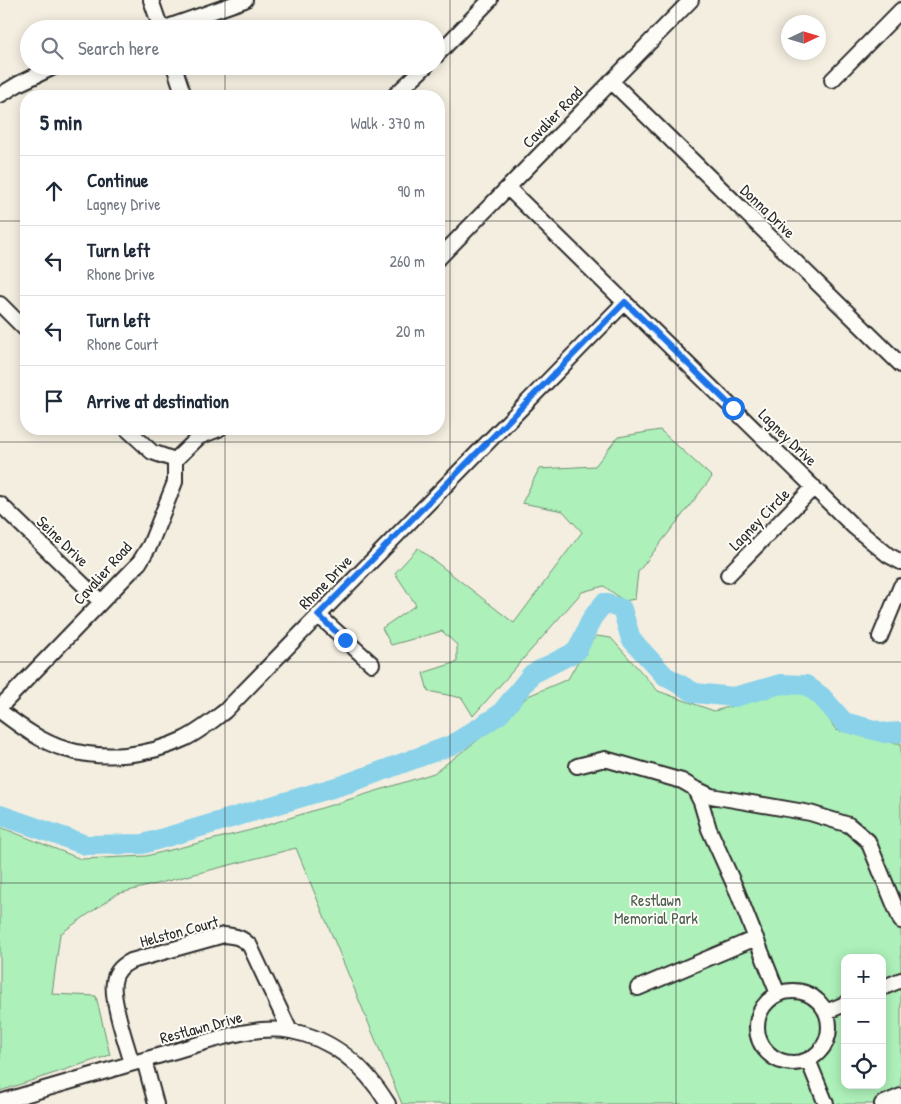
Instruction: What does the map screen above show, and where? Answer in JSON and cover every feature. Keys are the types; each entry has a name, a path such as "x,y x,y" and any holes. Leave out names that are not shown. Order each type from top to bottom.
{"street":[{"path":"151,0 159,20"},
{"path":"188,20 245,0"},
{"path":"445,47 490,0"},
{"name":"Cavalier Road","path":"445,252 691,0"},
{"path":"832,80 901,10"},
{"path":"0,95 20,82 36,75"},
{"path":"177,75 182,90"},
{"path":"400,90 416,75"},
{"name":"Donna Drive","path":"611,81 901,365"},
{"name":"Lagney Drive","path":"508,188 853,526 888,555 901,562"},
{"name":"Rhone Drive","path":"0,709 21,727 42,740 65,749 106,756 145,752 164,747 206,726 225,711 625,302"},
{"path":"0,304 20,324"},
{"path":"134,435 152,452 175,460 199,437 204,435"},
{"name":"Cavalier Road","path":"0,709 139,563 150,545 175,482 175,460"},
{"name":"Lagney Circle","path":"728,575 814,487"},
{"name":"Seine Drive","path":"0,504 101,602"},
{"path":"880,636 901,586"},
{"path":"318,615 372,664"},
{"path":"577,766 605,759 682,781 711,796 810,813 849,824 868,841 901,921"},
{"path":"694,788 709,829 737,891 778,994"},
{"name":"Helston Court","path":"156,1104 113,994 116,975 124,964 224,935 235,936 245,940 250,946 290,1031"},
{"path":"638,988 756,938"},
{"path":"886,986 901,980"},
{"path":"797,991 809,994 819,1002 826,1012 829,1023 824,1045 817,1054 808,1060 792,1063 776,1059 767,1052 760,1042 757,1029 758,1017 764,1006 778,994 797,991"},
{"path":"826,1012 841,1006"},
{"name":"Restlawn Drive","path":"0,1102 228,1036 270,1030 290,1031 309,1036 343,1054 360,1067 376,1084 388,1104"},
{"path":"808,1060 826,1104"},
{"path":"882,1104 901,1096"}],"green space":[{"path":"660,430 712,477 638,572 635,599 624,601 604,586 582,592 473,716 462,698 428,691 423,673 457,662 457,645 442,631 391,645 382,628 416,605 395,573 418,548 514,623 582,532 563,511 522,503 539,469 595,466 618,437"},
{"name":"Restlawn Memorial Park","path":"597,636 611,638 658,691 714,711 790,690 805,690 815,698 836,730 901,743 901,1104 402,1104 296,848 117,894 60,934 52,994 96,996 110,1055 0,1091 0,827 81,859 146,856 251,830 434,773 503,721 528,696 568,679 587,645"}],"waterway":[{"path":"0,815 86,845 143,844 346,784 452,745 500,714 532,674 577,651 592,618 604,603 622,609 631,639 665,676 695,693 734,697 781,684 806,685 821,696 844,722 885,733 901,732"}],"route":[{"path":"345,640 318,615 625,302 733,408"}]}
